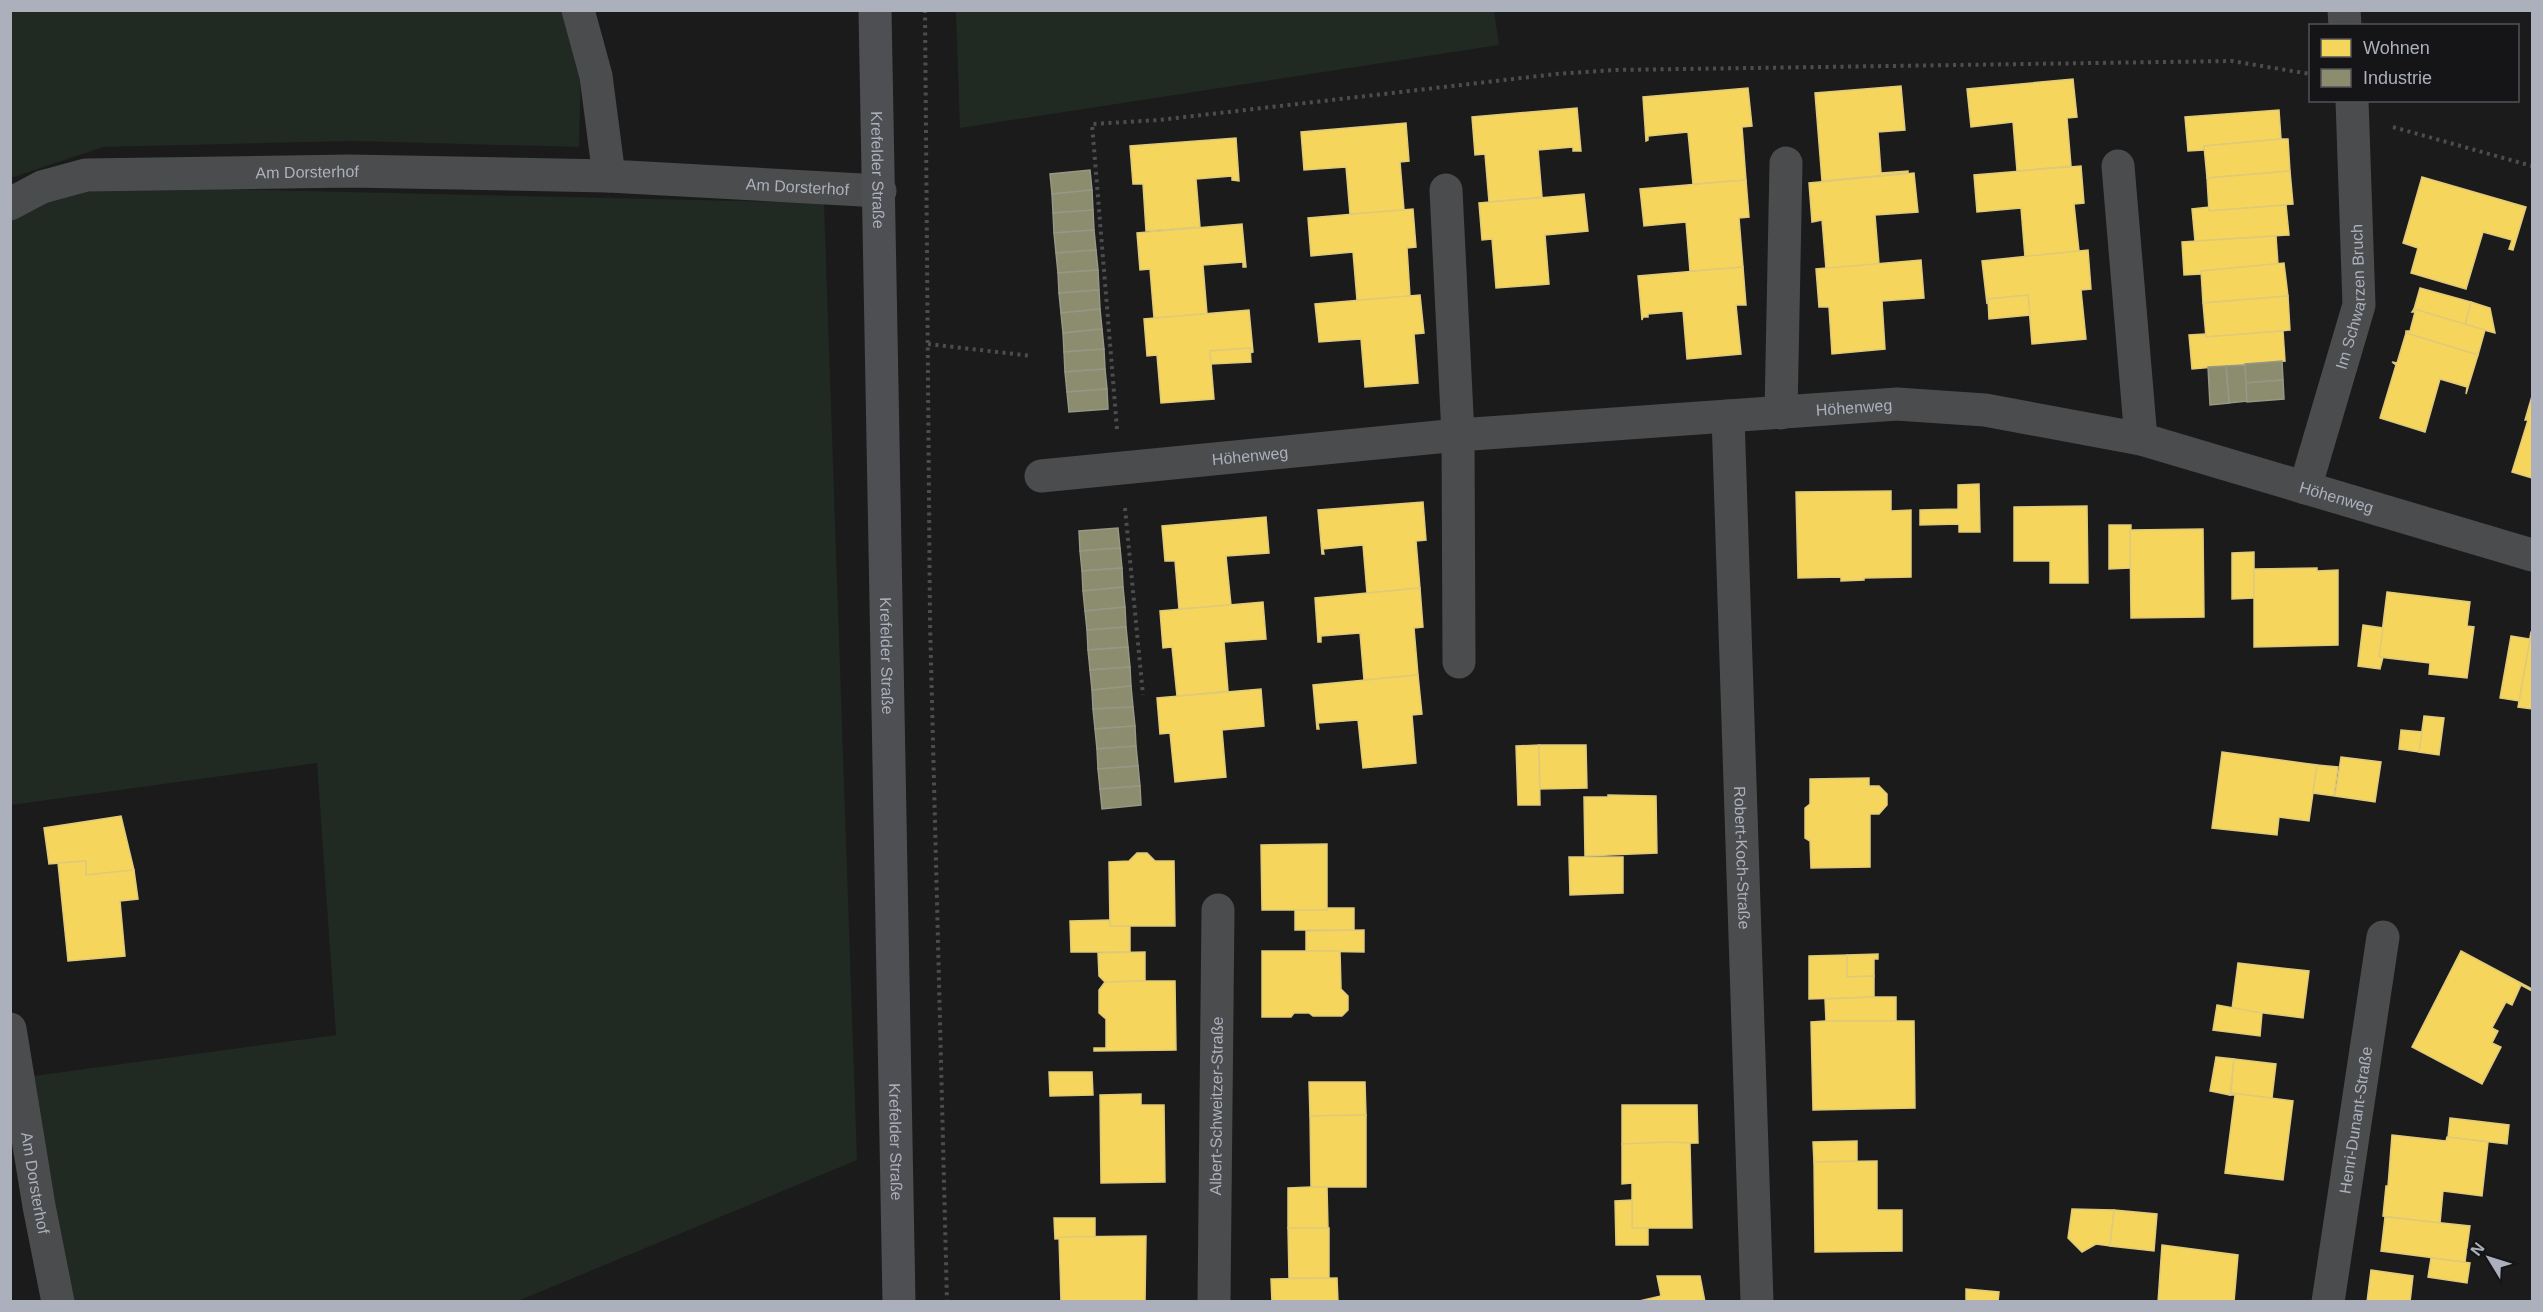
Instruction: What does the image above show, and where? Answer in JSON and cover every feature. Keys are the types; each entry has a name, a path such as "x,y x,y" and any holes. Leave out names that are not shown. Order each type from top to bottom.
{"main road":[{"name":"Krefelder Straße","path":"875,10 899,1302"}],"street":[{"path":"578,10 596,76 609,176"},
{"name":"Im Schwarzen Bruch","path":"2305,488 2359,305 2352,107"},
{"path":"1781,412 1786,163"},
{"path":"2118,166 2141,439"},
{"name":"Am Dorsterhof","path":"10,204 42,187 87,175 350,171 609,176 880,191"},
{"path":"1446,190 1458,435 1459,662"},
{"name":"Höhenweg","path":"1041,476 1458,435 1897,404 1985,410 2141,439 2532,555"},
{"name":"Robert-Koch-Straße","path":"1728,416 1757,1302"},
{"name":"Albert-Schweitzer-Straße","path":"1214,1302 1218,910"},
{"name":"Henri-Dunant-Straße","path":"2328,1302 2383,937"},
{"name":"Am Dorsterhof","path":"10,1029 39,1206 58,1302"}],"path":[{"path":"925,10 931,669 947,1302"},
{"path":"1094,160 1092,124 1159,120 1556,74 1614,70 2232,61 2309,74"},
{"path":"2352,107 2532,166"},
{"path":"928,344 1032,356"}],"shaded area":[{"path":"10,11 563,11 581,72 579,147 352,141 103,147 11,178"},
{"path":"956,11 1494,11 1499,45 960,128"},
{"path":"90,186 824,203 857,1160 518,1301 58,1301 19,1078 336,1035 317,763 11,805 10,209"}],"building: Wohnen":[{"path":"2073,79 2077,117 2067,118 2071,166 2017,171 2013,122 1971,127 1967,89"},
{"path":"1901,86 1905,130 1878,132 1881,173 1908,171 1908,173 1822,181 1815,93"},
{"path":"1748,88 1752,126 1742,127 1746,180 1693,184 1688,132 1648,136 1646,141 1643,97"},
{"path":"1577,108 1581,151 1573,151 1573,147 1538,150 1542,197 1489,202 1485,154 1475,155 1472,117"},
{"path":"2279,110 2281,139 2204,146 2204,150 2188,151 2185,117"},
{"path":"1406,123 1409,161 1400,162 1404,210 1350,214 1346,167 1304,170 1301,132"},
{"path":"1236,138 1239,181 1232,180 1232,176 1196,179 1200,227 1146,231 1143,184 1133,184 1130,146"},
{"path":"2288,139 2290,171 2207,178 2204,146"},
{"path":"2081,166 2084,203 2074,204 2079,251 2025,257 2021,208 1977,212 1974,175"},
{"path":"2290,171 2293,204 2209,211 2207,178"},
{"path":"1914,173 1918,212 1875,215 1879,264 1826,269 1822,220 1812,222 1809,183"},
{"path":"2422,177 2526,207 2513,250 2509,249 2512,240 2483,232 2466,289 2411,273 2418,248 2403,243"},
{"path":"1746,180 1749,217 1739,218 1743,267 1690,271 1686,222 1644,226 1640,189"},
{"path":"1584,194 1588,231 1545,235 1549,284 1496,288 1492,239 1482,240 1479,203"},
{"path":"2286,205 2289,235 2195,241 2192,209 2209,207 2209,211"},
{"path":"1413,209 1416,247 1407,248 1410,296 1357,300 1353,252 1311,256 1308,218"},
{"path":"1242,224 1246,267 1243,267 1243,262 1203,265 1207,314 1154,318 1150,269 1140,270 1137,233"},
{"path":"2276,236 2278,264 2201,271 2201,274 2184,275 2182,242"},
{"path":"2088,250 2091,289 2081,290 2086,339 2032,344 2028,295 1988,299 1987,304 1982,261"},
{"path":"1921,260 1924,298 1882,301 1885,349 1832,354 1829,307 1819,307 1816,269"},
{"path":"2284,263 2288,296 2203,303 2201,271"},
{"path":"1743,267 1746,305 1736,305 1741,354 1687,359 1683,311 1648,314 1648,317 1643,317 1642,320 1638,276"},
{"path":"2420,288 2471,302 2465,325 2414,309"},
{"path":"1420,295 1424,333 1414,334 1418,383 1365,387 1361,339 1319,342 1315,304"},
{"path":"2028,295 2030,315 1989,319 1988,299"},
{"path":"2288,296 2290,330 2206,337 2203,303"},
{"path":"2471,302 2490,308 2495,333 2465,325"},
{"path":"2414,309 2485,330 2478,355 2406,333 2410,331"},
{"path":"1249,310 1253,352 1250,353 1250,348 1210,351 1214,399 1161,403 1157,355 1147,356 1144,319"},
{"path":"2283,331 2285,361 2192,369 2189,335 2205,334 2206,337"},
{"path":"2406,333 2478,355 2466,394 2467,387 2440,379 2425,432 2380,418 2396,365 2392,362 2397,363"},
{"path":"1250,348 1251,362 1211,364 1210,351"},
{"path":"2532,396 2532,478 2512,472 2528,420 2525,420"},
{"path":"1979,484 1980,532 1959,532 1959,524 1920,525 1920,510 1958,509 1958,485"},
{"path":"1891,491 1891,511 1911,510 1911,577 1841,581 1841,577 1798,578 1796,492"},
{"path":"1423,502 1426,540 1416,541 1420,588 1367,593 1363,545 1323,549 1324,554 1322,554 1318,510"},
{"path":"2087,506 2088,583 2050,583 2050,561 2014,561 2014,507"},
{"path":"1266,517 1269,553 1226,556 1231,605 1179,609 1175,561 1165,561 1162,526"},
{"path":"2109,525 2131,525 2130,568 2109,569"},
{"path":"2203,529 2204,617 2131,618 2130,530"},
{"path":"2254,552 2254,598 2232,599 2232,553"},
{"path":"2317,568 2317,571 2338,570 2338,645 2254,647 2254,569"},
{"path":"1420,588 1423,627 1414,628 1418,675 1364,680 1360,633 1321,636 1321,642 1318,642 1315,598"},
{"path":"2387,592 2470,602 2467,626 2474,627 2467,678 2429,674 2430,663 2379,657"},
{"path":"1263,602 1266,639 1224,642 1228,691 1177,696 1172,647 1163,648 1160,611"},
{"path":"2363,625 2383,628 2379,657 2383,657 2380,669 2358,666"},
{"path":"2532,632 2532,709 2518,707"},
{"path":"2511,636 2530,639 2519,701 2500,698"},
{"path":"1418,675 1422,714 1412,715 1416,763 1363,768 1358,720 1318,723 1319,729 1317,729 1313,685"},
{"path":"1261,689 1264,726 1222,730 1226,777 1175,782 1170,733 1160,734 1157,698"},
{"path":"2424,716 2444,718 2439,755 2419,752"},
{"path":"2401,730 2422,732 2419,752 2399,749"},
{"path":"1539,745 1540,805 1518,805 1516,746"},
{"path":"1539,745 1586,745 1587,788 1540,789"},
{"path":"2222,752 2317,765 2309,821 2279,817 2277,835 2212,828"},
{"path":"2341,757 2381,762 2375,802 2335,796"},
{"path":"2317,765 2338,767 2334,796 2313,793"},
{"path":"1869,778 1869,786 1879,786 1887,794 1887,805 1879,814 1870,814 1870,867 1811,868 1810,841 1805,838 1805,808 1810,804 1810,779"},
{"path":"1608,795 1656,796 1657,853 1585,856 1584,797 1608,797"},
{"path":"121,816 134,870 86,875 86,861 49,864 44,828"},
{"path":"1327,844 1327,910 1262,910 1261,845"},
{"path":"1137,853 1147,853 1155,861 1174,861 1175,926 1110,926 1109,862 1129,861"},
{"path":"1569,857 1623,857 1623,893 1570,895"},
{"path":"86,861 86,875 134,870 138,899 120,901 125,956 68,961 58,863"},
{"path":"1327,908 1354,908 1354,930 1295,930 1295,910 1327,910"},
{"path":"1110,920 1110,926 1130,926 1130,952 1071,952 1070,921"},
{"path":"1364,930 1364,952 1306,951 1306,931"},
{"path":"1262,951 1340,951 1341,989 1348,996 1348,1010 1342,1016 1313,1016 1309,1013 1294,1013 1291,1017 1262,1017"},
{"path":"2461,951 2532,989 2532,991 2521,985 2512,1005 2506,1002 2492,1028 2498,1031 2492,1043 2501,1047 2482,1084 2412,1047"},
{"path":"1145,952 1145,981 1105,982 1099,976 1098,953"},
{"path":"1878,954 1878,959 1874,959 1874,976 1847,977 1847,955"},
{"path":"1847,955 1847,977 1874,976 1874,997 1809,999 1809,956"},
{"path":"2238,963 2309,971 2303,1018 2232,1009"},
{"path":"1175,981 1176,1050 1094,1051 1094,1048 1106,1048 1106,1019 1099,1013 1099,990 1105,982"},
{"path":"1896,997 1896,1021 1826,1021 1825,999"},
{"path":"2217,1005 2262,1013 2260,1036 2213,1030"},
{"path":"1914,1021 1915,1108 1813,1110 1811,1022"},
{"path":"2216,1057 2234,1059 2230,1095 2210,1091"},
{"path":"2234,1059 2276,1064 2272,1098 2231,1093"},
{"path":"1049,1072 1092,1072 1093,1095 1050,1096"},
{"path":"1309,1082 1365,1082 1366,1115 1310,1116"},
{"path":"2231,1093 2293,1101 2283,1180 2225,1173 2235,1095 2230,1095"},
{"path":"1141,1094 1141,1105 1164,1105 1165,1182 1101,1183 1100,1095"},
{"path":"1622,1105 1697,1105 1698,1143 1622,1144"},
{"path":"1366,1115 1366,1187 1311,1187 1310,1116"},
{"path":"2450,1118 2509,1125 2507,1144 2448,1137"},
{"path":"2392,1135 2446,1141 2447,1137 2488,1142 2482,1196 2443,1191 2440,1223 2383,1216"},
{"path":"1857,1141 1857,1161 1814,1162 1813,1142"},
{"path":"1690,1143 1692,1228 1632,1228 1632,1183 1622,1184 1622,1144"},
{"path":"1877,1161 1877,1210 1902,1210 1902,1251 1815,1252 1814,1162"},
{"path":"1327,1187 1328,1228 1288,1228 1288,1188"},
{"path":"1632,1200 1632,1228 1648,1228 1648,1245 1616,1245 1615,1201"},
{"path":"2072,1209 2114,1210 2110,1246 2096,1244 2082,1252 2068,1238"},
{"path":"2114,1210 2157,1214 2154,1251 2110,1246"},
{"path":"2385,1217 2470,1226 2465,1262 2381,1251"},
{"path":"1054,1218 1095,1218 1095,1237 1055,1239"},
{"path":"1288,1228 1329,1228 1329,1278 1289,1278"},
{"path":"1146,1236 1145,1302 1061,1302 1059,1237"},
{"path":"2162,1245 2238,1255 2234,1302 2158,1302"},
{"path":"2431,1258 2470,1263 2467,1283 2428,1277"},
{"path":"2371,1270 2413,1276 2410,1302 2367,1302"},
{"path":"1657,1276 1700,1276 1705,1302 1635,1302 1661,1296"},
{"path":"1337,1278 1338,1302 1272,1302 1271,1279"},
{"path":"1966,1289 1999,1292 1998,1302 1966,1302"}],"building: Industrie":[{"path":"1090,170 1092,190 1052,194 1050,174"},
{"path":"1092,190 1093,210 1053,213 1052,194"},
{"path":"1093,210 1094,230 1054,233 1053,213"},
{"path":"1094,230 1096,250 1056,253 1054,233"},
{"path":"1096,250 1098,270 1058,273 1056,253"},
{"path":"1098,270 1099,290 1059,293 1058,273"},
{"path":"1099,290 1100,309 1061,313 1059,293"},
{"path":"1100,309 1102,329 1063,333 1061,313"},
{"path":"1102,329 1104,349 1064,352 1063,333"},
{"path":"1104,349 1105,369 1065,372 1064,352"},
{"path":"2282,361 2283,380 2246,383 2245,364"},
{"path":"2245,365 2247,401 2229,403 2226,366"},
{"path":"2226,366 2229,403 2210,405 2208,367"},
{"path":"1105,369 1107,389 1067,392 1065,372"},
{"path":"2283,380 2284,399 2247,402 2246,383"},
{"path":"1107,389 1108,409 1069,412 1067,392"},
{"path":"1118,528 1120,548 1080,551 1079,531"},
{"path":"1120,548 1122,568 1082,571 1080,551"},
{"path":"1122,568 1123,587 1083,591 1082,571"},
{"path":"1123,587 1125,607 1085,611 1083,591"},
{"path":"1125,607 1126,627 1087,630 1085,611"},
{"path":"1126,627 1128,647 1088,650 1087,630"},
{"path":"1128,647 1130,667 1090,670 1088,650"},
{"path":"1130,667 1131,686 1092,690 1090,670"},
{"path":"1131,686 1133,707 1093,709 1092,690"},
{"path":"1133,707 1135,726 1095,729 1093,709"},
{"path":"1135,726 1136,746 1097,749 1095,729"},
{"path":"1136,746 1138,766 1098,769 1097,749"},
{"path":"1138,766 1140,786 1100,789 1098,769"},
{"path":"1140,786 1141,805 1102,809 1100,789"}]}
